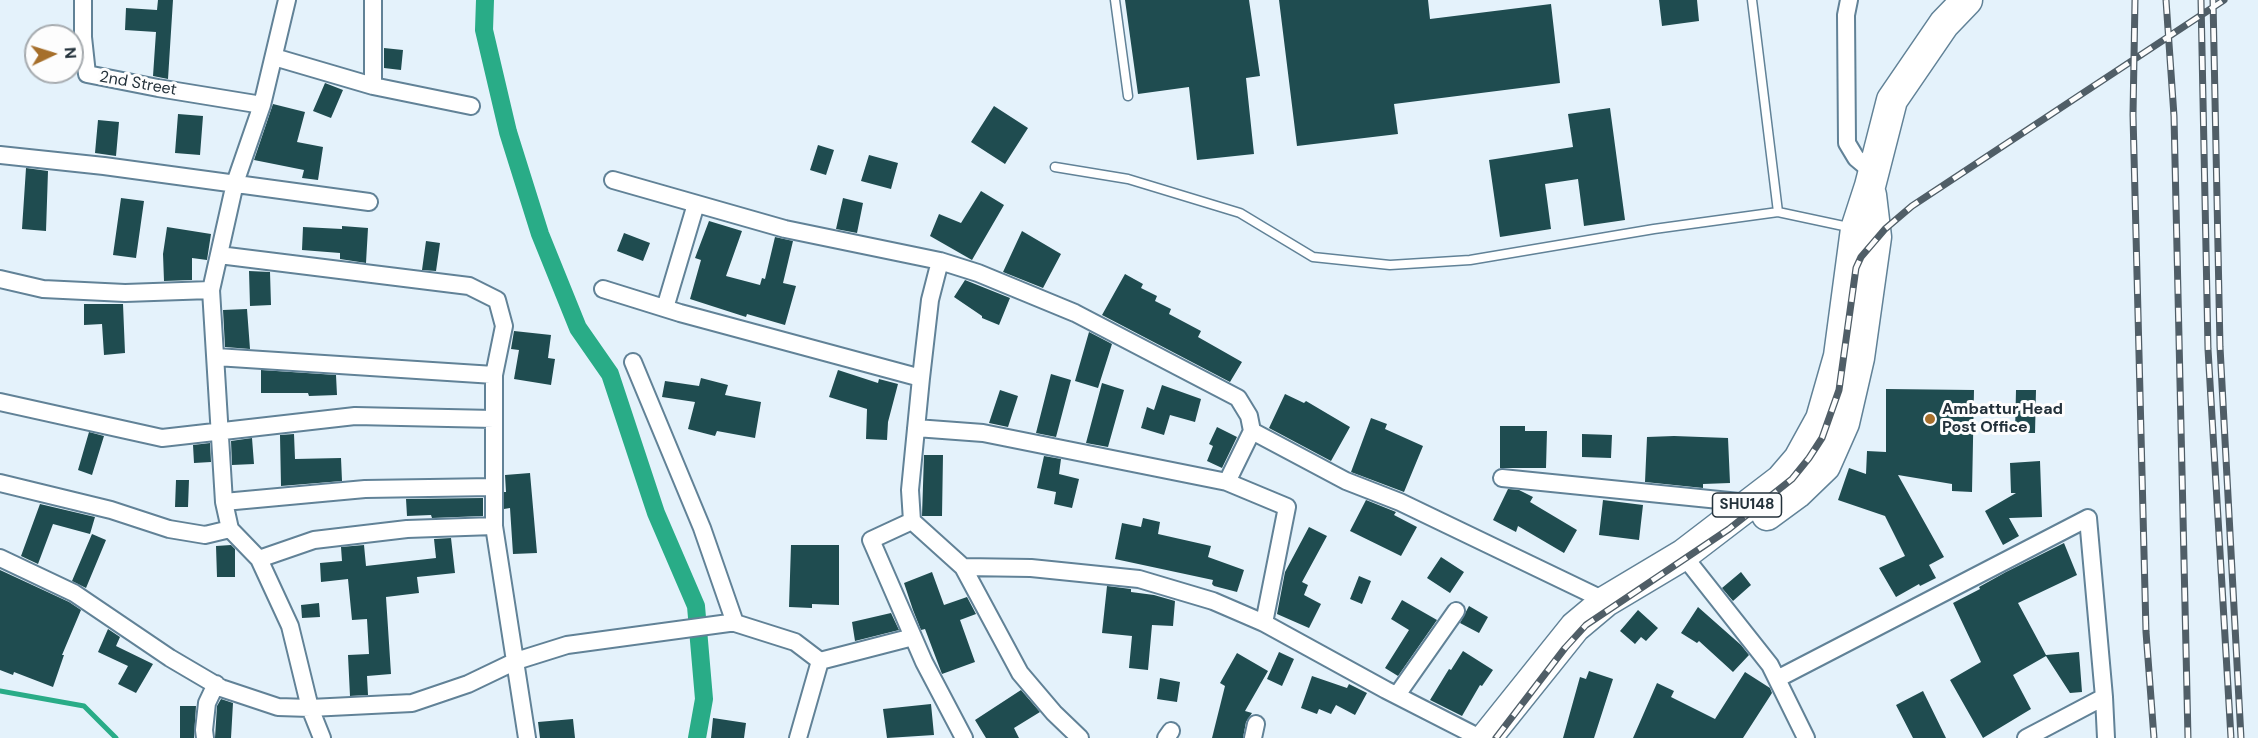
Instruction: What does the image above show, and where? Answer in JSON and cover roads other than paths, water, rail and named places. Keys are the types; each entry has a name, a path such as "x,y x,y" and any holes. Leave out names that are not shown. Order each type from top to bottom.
{"highway":[{"name":"SHU148","path":"1510,738 1551,684 1589,642 1688,562 1750,503 1782,480 1799,459 1821,419 1839,356 1856,229 1872,180 1892,100 1944,24 1967,0"},
{"name":"SHU148","path":"1486,738 1575,627 1606,601 1688,562 1797,493 1825,466 1844,423 1859,358 1876,237 1872,180"}],"street":[{"name":"2nd Street","path":"83,0 83,37 87,74 262,105"},
{"path":"287,0 262,105 235,183 211,290 224,502 230,530 258,559 290,626 310,708 322,738"},
{"path":"373,0 373,87"},
{"path":"1849,0 1846,15 1847,143 1872,180"},
{"path":"273,57 373,87 471,106"},
{"path":"0,155 104,166 369,202"},
{"path":"613,180 785,229 940,261 978,273 1075,313 1238,398 1249,416 1252,431 1227,482"},
{"path":"665,308 696,204"},
{"path":"219,255 469,286 497,300 504,326 494,375 495,526 527,738"},
{"path":"940,261 930,300 921,378 910,490 912,521 963,567 1020,673 1080,738"},
{"path":"0,279 43,289 125,293 211,290"},
{"path":"603,289 921,378"},
{"path":"216,357 494,375"},
{"path":"633,362 702,528 732,623"},
{"path":"0,402 162,438 356,416 494,419"},
{"path":"916,428 983,433 1227,482 1287,507 1264,623"},
{"path":"1252,431 1346,481 1409,507 1606,601"},
{"path":"1502,478 1750,503"},
{"path":"0,483 111,510 169,529 205,535 230,530"},
{"path":"224,502 366,489 494,487"},
{"path":"1777,679 2088,518 2106,738"},
{"path":"912,521 871,540 924,662 964,738"},
{"path":"258,559 314,540 407,529 495,526"},
{"path":"0,558 74,593 170,658 216,684 278,707 310,708 412,703 468,684 516,661 567,645 732,623 795,642 820,661"},
{"path":"1688,562 1770,665 1806,738"},
{"path":"963,567 1031,568 1139,579 1213,601 1264,623 1480,738"},
{"path":"1397,695 1456,611"},
{"path":"820,661 913,637"},
{"path":"798,738 820,661"},
{"path":"205,738 207,703 216,684"},
{"path":"2026,738 2104,697"}],"lane":[{"path":"1115,0 1128,96"},
{"path":"1752,0 1778,212"},
{"path":"1055,167 1128,179 1240,213 1313,257 1390,265 1470,260 1654,229 1778,212 1856,229"}],"waterway":[{"path":"485,0 484,30 508,132 540,234 578,328 610,374 656,513 696,606 704,699 697,738"},
{"path":"0,691 84,706 116,738"}],"railway":[{"path":"2135,0 2133,115 2146,632 2154,738"},
{"path":"2166,0 2174,116 2188,738"},
{"path":"2201,0 2208,349 2231,738"},
{"path":"2213,0 2220,347 2241,738"},
{"path":"1496,738 1565,648 1586,625 1729,529 1792,479 1809,458 1822,438 1839,390 1856,268 1861,257 1885,229 1912,206 2224,0"}],"place":[{"name":"Ambattur Head Post Office","path":"1930,419"}]}
